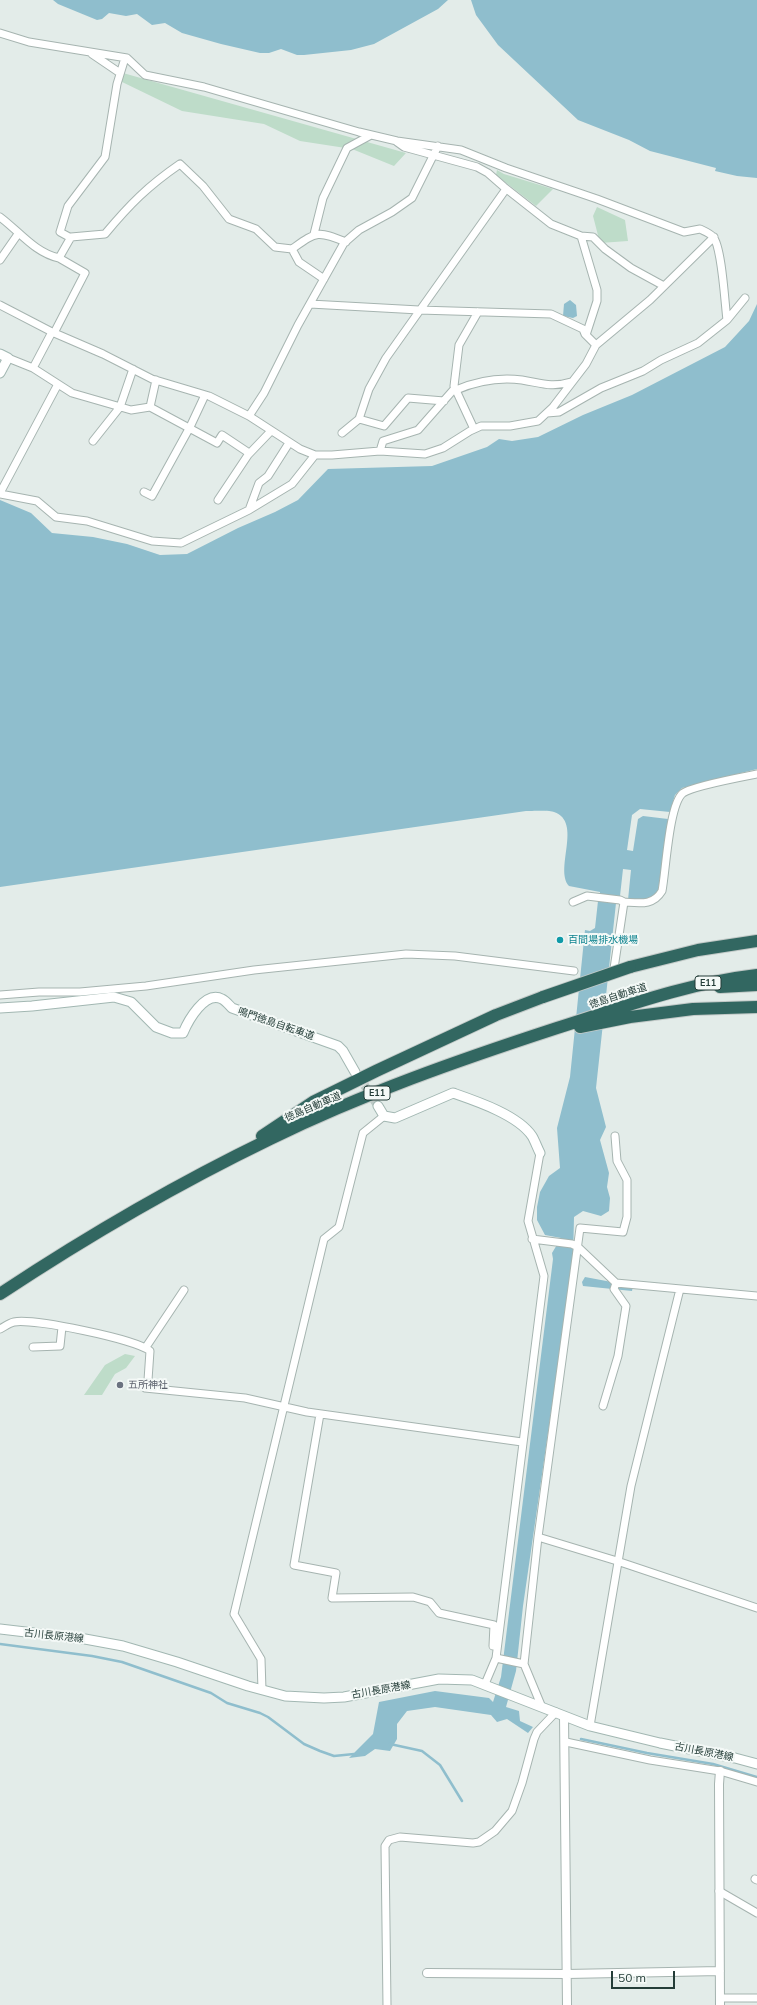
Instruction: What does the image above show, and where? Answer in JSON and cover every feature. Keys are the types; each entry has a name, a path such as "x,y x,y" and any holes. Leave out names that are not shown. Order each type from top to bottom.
{"highway":[{"path":"219,1165 313,1102 433,1043 496,1015 630,966 698,950 757,941"},
{"name":"徳島自動車道","path":"0,1294 100,1231 219,1165 320,1116 417,1076 640,1001 699,984 757,974"},
{"name":"徳島自動車道","path":"660,995 728,986 757,985"},
{"path":"540,1034 630,1017 693,1009 757,1007"}],"main road":[{"path":"0,373 4,356"},
{"name":"鳴門徳島自転車道","path":"0,1008 114,997 131,1002 156,1027 172,1032 183,1033 194,1013 207,1000 216,998 222,999 232,1008 338,1046 343,1051 355,1072"},
{"path":"378,1106 384,1116 395,1118 453,1093 471,1099 519,1123 531,1136 540,1153"},
{"name":"古川長原港線","path":"0,1629 85,1639 123,1646 285,1696 324,1698 344,1696 439,1679 472,1680 489,1685 590,1726 757,1764"}],"street":[{"path":"0,33 29,42 125,58 145,75 204,87 371,135 395,141 461,150 506,168 597,199 684,232 700,229 714,237 717,246 724,284 727,320"},
{"path":"90,52 120,73"},
{"path":"125,58 112,106 105,157 68,206 60,232 71,238 105,234 131,203 148,186 180,164 203,186 229,219 256,229 275,247 292,249 314,234 328,235 346,242"},
{"path":"314,234 323,198 347,148 371,135"},
{"path":"395,141 404,147 477,167 488,173 551,224 581,236 593,237 630,268 664,286"},
{"path":"249,416 264,393 310,304 346,242 359,230 392,212 412,198 438,146"},
{"path":"342,433 359,419 369,389 386,358 506,189"},
{"path":"0,217 18,234 39,250 50,256 59,258 85,273 33,368"},
{"path":"0,260 18,234"},
{"path":"581,236 597,290 597,301 586,334"},
{"path":"0,305 53,333 103,354 156,380 205,395 249,416 289,443 315,455 380,451 425,454 443,448 481,426 510,426 538,421 547,413 586,364 596,344 664,286 714,237"},
{"path":"59,258 71,238"},
{"path":"292,249 299,262 324,279"},
{"path":"547,413 559,412 601,388 643,371 661,360 698,343 727,320 745,298"},
{"path":"310,304 419,310 551,314 583,329 596,344"},
{"path":"474,429 454,386 459,345 478,312"},
{"path":"4,356 33,368 72,393 131,410 150,407 190,427 217,443 222,435 249,453"},
{"path":"93,441 120,407 133,369"},
{"path":"380,451 383,441 418,430 455,389 473,383 490,380 508,379 558,386 571,382"},
{"path":"150,407 156,380"},
{"path":"58,384 0,493 37,501 56,517 87,521 152,541 181,543 249,510 292,484 315,455"},
{"path":"144,492 152,496 190,427 205,395"},
{"path":"359,419 384,426 408,398 444,401"},
{"path":"218,500 249,453 271,431"},
{"path":"249,510 259,482 268,476 289,443"},
{"path":"573,902 587,896 622,901 652,902 658,897 662,890 673,815 678,798 684,792 694,788 757,774"},
{"path":"613,976 622,901"},
{"path":"0,996 39,992 80,992 146,986 254,970 406,954 455,956 574,971"},
{"path":"262,1690 261,1659 234,1614 324,1239 340,1227 363,1133 384,1116"},
{"path":"541,1706 522,1664 575,1246 580,1228 623,1232 627,1216 627,1180 617,1161 615,1136"},
{"path":"489,1685 498,1659 497,1649 544,1276 528,1221 540,1153"},
{"path":"534,1239 575,1246 616,1283 757,1296"},
{"path":"603,1406 618,1356 626,1306 614,1289 616,1283"},
{"path":"590,1726 631,1486 680,1289"},
{"path":"146,1347 184,1290"},
{"path":"0,1329 14,1322 46,1324 114,1338 146,1347 150,1350 148,1380 145,1388 245,1398 320,1414 522,1442"},
{"path":"33,1347 60,1346 62,1327"},
{"path":"320,1414 294,1565 336,1573 332,1598 413,1597 430,1602 439,1613 494,1625 493,1646 497,1649"},
{"path":"538,1537 617,1561 757,1608"},
{"path":"498,1659 522,1664"},
{"path":"387,2005 385,1846 390,1840 400,1837 473,1843 479,1842 495,1832 512,1811 537,1732 560,1714 566,1742 567,2005"},
{"path":"566,1742 650,1760 720,1771 757,1782"},
{"path":"720,1771 718,1784 720,2001 757,1998"},
{"path":"719,1891 757,1913"},
{"path":"427,1973 567,1974 720,1972"}],"green space":[{"path":"123,73 406,153 394,166 352,149 300,141 264,124 182,111 120,81"},
{"path":"497,170 504,174 553,189 536,206 496,175"},
{"path":"597,207 625,220 628,241 600,243 593,216"},
{"path":"125,1354 135,1356 126,1368 115,1374 102,1395 84,1395 105,1365"}],"water":[{"path":"53,0 448,0 438,9 374,44 351,50 297,55 281,49 269,53 260,53 221,44 182,33 165,23 152,25 137,14 126,16 109,13 102,19 97,20 58,4"},
{"path":"471,0 757,0 757,178 737,176 715,171 716,168 650,151 629,140 578,120 498,45 476,15"},
{"path":"570,300 576,305 577,316 573,318 563,316 564,304"},
{"path":"757,304 757,769 682,788 675,795 670,812 640,809 632,815 627,850 633,851 638,819 643,816 668,819 658,892 655,895 644,899 628,900 631,870 623,869 620,896 600,894 600,892 569,886 565,878 564,869 568,835 566,825 562,817 549,811 526,811 0,887 0,500 31,513 52,533 93,537 127,544 160,555 187,554 298,500 328,469 432,466 487,447 499,439 512,441 538,437 583,415 632,395 725,347 749,321"},
{"path":"598,901 616,903 596,1088 606,1127 600,1140 609,1173 607,1187 610,1198 609,1211 601,1216 583,1211 574,1217 573,1260 523,1606 516,1671 506,1707 519,1711 520,1721 533,1727 528,1733 507,1719 497,1722 491,1715 435,1707 407,1711 397,1724 397,1739 390,1751 375,1749 365,1756 349,1758 373,1734 379,1702 435,1691 489,1698 493,1702 501,1677 553,1259 552,1253 561,1238 545,1235 537,1220 537,1207 540,1192 549,1176 560,1168 557,1128 570,1077 585,930 590,931 595,928"},
{"path":"585,1277 633,1286 632,1291 583,1286 582,1282"}],"waterway":[{"path":"0,1644 92,1656 122,1662 211,1693 227,1703 260,1713 268,1717 304,1744 320,1751 334,1756 354,1754"},
{"path":"581,1739 647,1753 713,1764 757,1777"},
{"path":"390,1744 422,1751 440,1765 462,1801"}],"tunnel":[{"path":"357,1074 378,1106"}],"place":[{"name":"百間場排水機場","path":"560,940"},
{"name":"五所神社","path":"120,1385"}]}
